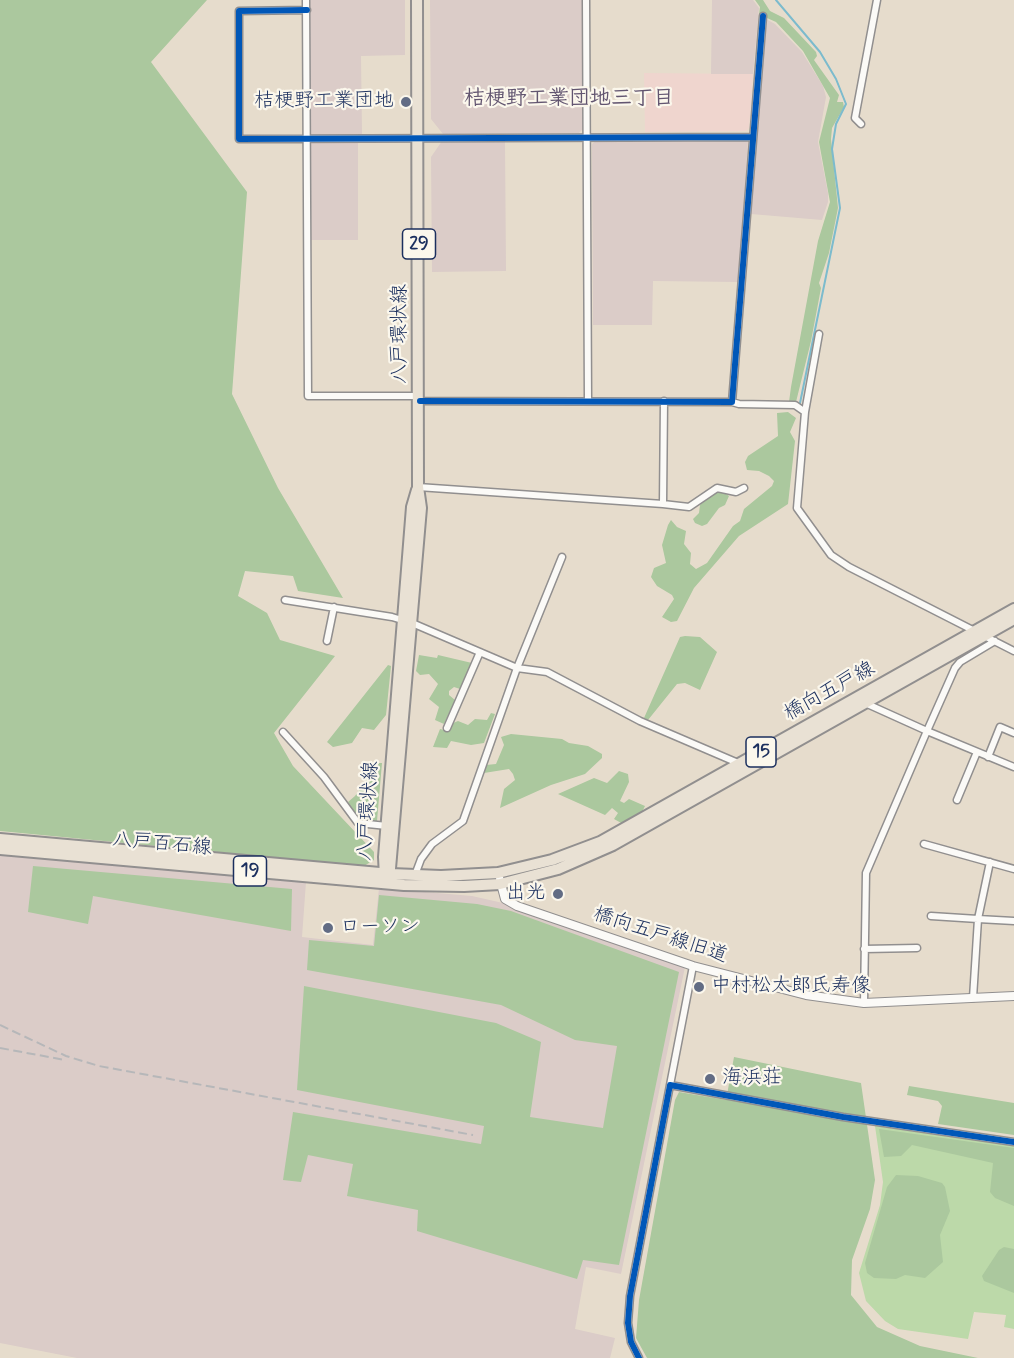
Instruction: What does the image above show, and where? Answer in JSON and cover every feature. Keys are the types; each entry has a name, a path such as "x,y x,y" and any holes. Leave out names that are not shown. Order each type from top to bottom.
{"main road":[{"name":"八戸環状線","path":"387,877 408,622 412,507 418,487 420,398 417,0"},
{"name":"橋向五戸線","path":"982,640 1014,609"},
{"name":"橋向五戸線","path":"499,878 558,869 596,854 745,766 861,701 982,640 1014,619"},
{"name":"八戸環状線","path":"387,877 387,826 408,622"},
{"name":"八戸百石線","path":"0,839 387,877 447,886 499,878"},
{"name":"八戸百石線","path":"0,849 387,877 415,875 499,878"}],"street":[{"path":"306,0 308,396 732,402 795,405 805,412"},
{"path":"586,0 588,400"},
{"path":"861,124 855,118 877,0"},
{"path":"307,10 239,11 239,139 752,136"},
{"path":"732,402 762,16"},
{"path":"819,334 805,412 797,508 831,555 849,567 982,640 1014,651"},
{"path":"663,504 664,401"},
{"path":"418,487 689,507 717,488 735,492 744,488"},
{"path":"415,875 421,859 432,844 463,821 517,668 561,557"},
{"path":"285,600 408,622 517,668 547,672 640,721 745,766"},
{"path":"327,642 334,607"},
{"path":"864,1003 866,873 955,668 982,640"},
{"path":"447,728 480,652"},
{"path":"861,701 1014,768"},
{"path":"988,757 1000,728 1014,733"},
{"path":"283,732 324,777 358,823 387,826"},
{"path":"957,800 977,752"},
{"path":"924,844 1014,869"},
{"path":"973,998 978,920 990,862"},
{"name":"橋向五戸線旧道","path":"499,878 506,899 517,906 693,966 806,995 864,1003 1014,996"},
{"path":"931,916 1014,921"},
{"path":"864,949 916,948"},
{"path":"639,1358 631,1342 628,1323 630,1296 693,966"},
{"path":"670,1085 843,1117 1014,1142"}],"shaded area":[{"path":"310,0 405,0 405,55 361,56 362,134 358,135 358,240 310,240"},
{"path":"430,0 582,0 583,129 579,133 443,134 431,119"},
{"path":"712,0 753,0 759,8 753,74 711,74"},
{"path":"766,19 775,24 802,52 823,86 826,97 818,142 828,202 822,220 751,214"},
{"path":"644,73 753,74 749,128 746,131 645,132"},
{"path":"597,140 744,140 748,142 738,282 653,281 652,325 593,325 592,144"},
{"path":"442,141 505,141 506,271 432,272 431,157"},
{"path":"0,855 306,882 302,937 373,945 379,888 472,896 503,903 685,967 621,1274 586,1267 575,1329 615,1338 610,1358 77,1358 0,1343"}],"green space":[{"path":"0,0 207,0 151,62 247,192 232,394 278,488 343,598 298,591 293,576 245,571 238,596 267,613 280,640 335,656 274,733 293,766 374,852 374,860 364,866 0,831"},
{"path":"755,0 763,0 770,11 784,18 816,52 817,56 814,60 839,95 837,102 843,102 844,107 832,128 831,139 838,208 829,253 819,283 821,288 811,341 796,402 789,402 791,387 818,241 830,202 819,142 830,98 803,51 776,22 767,18 766,15 759,14 760,7"},
{"path":"788,412 796,418 790,432 795,441 788,504 739,536 694,588 677,621 671,622 662,617 674,599 672,595 657,586 651,577 654,568 666,563 662,545 671,520 677,527 686,531 684,544 691,553 690,564 696,569 707,563 733,526 740,521 744,509 772,486 774,481 769,476 759,471 747,470 745,462 748,456 778,436 777,413"},
{"path":"720,490 729,496 725,505 719,508 707,524 702,526 695,523 693,519 699,513 700,505 708,496"},
{"path":"680,637 700,637 717,652 700,690 685,683 677,684 648,720 644,718"},
{"path":"419,655 437,658 438,655 472,663 460,689 454,687 449,691 449,695 455,700 444,724 435,720 439,707 429,699 438,684 429,674 420,675 416,671"},
{"path":"388,665 391,666 386,715 374,730 362,728 352,743 333,747 327,742"},
{"path":"491,713 495,714 484,743 471,745 451,741 447,748 433,747 440,729 448,731 451,724 458,721 468,725 475,719 487,720"},
{"path":"511,734 562,739 569,743 588,746 602,754 602,758 585,774 551,785 500,808 504,789 515,780 513,774 509,769 484,773 486,765 496,764 504,745 501,737"},
{"path":"378,763 382,763 377,821 360,821 348,802 355,796"},
{"path":"619,771 628,774 629,782 620,801 624,803 629,799 645,806 642,812 623,824 614,819 618,813 612,808 605,815 558,794 594,778 607,783"},
{"path":"33,866 292,889 291,931 93,896 88,924 28,912"},
{"path":"379,895 477,904 511,911 679,972 619,1265 583,1260 577,1279 417,1231 418,1210 347,1196 353,1164 308,1155 301,1182 283,1180 293,1112 481,1144 484,1126 297,1090 304,986 496,1023 541,1042 530,1117 603,1128 617,1046 575,1040 501,1005 307,970 309,940 374,946"},
{"path":"734,1057 861,1083 875,1180 870,1209 852,1260 851,1295 877,1327 920,1346 978,1358 647,1358 636,1338 639,1300 675,1100 679,1092 726,1100"},
{"path":"909,1086 1014,1103 1014,1135 938,1124 942,1106 938,1101 907,1095"},
{"path":"875,1126 1014,1146 1014,1329 1004,1327 1006,1315 974,1312 968,1339 898,1329 885,1321 866,1301 859,1273 880,1205 883,1182"},
{"path":"879,1129 1014,1148 1014,1206 995,1198 990,1192 993,1163 912,1145 901,1156 884,1157"},
{"path":"896,1175 918,1176 942,1183 945,1187 950,1211 940,1235 943,1262 925,1278 905,1275 896,1279 874,1278 867,1273 865,1263 887,1187"},
{"path":"1004,1247 1014,1249 1014,1293 984,1281 982,1276 999,1250"}],"waterway":[{"path":"776,0 820,52 836,79 846,104 836,124 832,149 840,208 800,403"}],"railway":[{"path":"0,1025 66,1056 99,1066 473,1135"},
{"path":"0,1048 65,1060"}],"cycle path":[{"path":"307,10 239,11 239,139 752,137"},
{"path":"420,401 732,402 763,16"},
{"path":"639,1358 631,1342 628,1323 630,1296 670,1085 843,1117 1014,1142"}],"place":[{"name":"桔梗野工業団地","path":"406,102"},
{"name":"出光","path":"558,894"},
{"name":"ローソン","path":"328,928"},
{"name":"中村松太郎氏寿像","path":"699,987"},
{"name":"海浜荘","path":"710,1079"}],"district":[{"name":"桔梗野工業団地三丁目","path":"569,100"}]}
